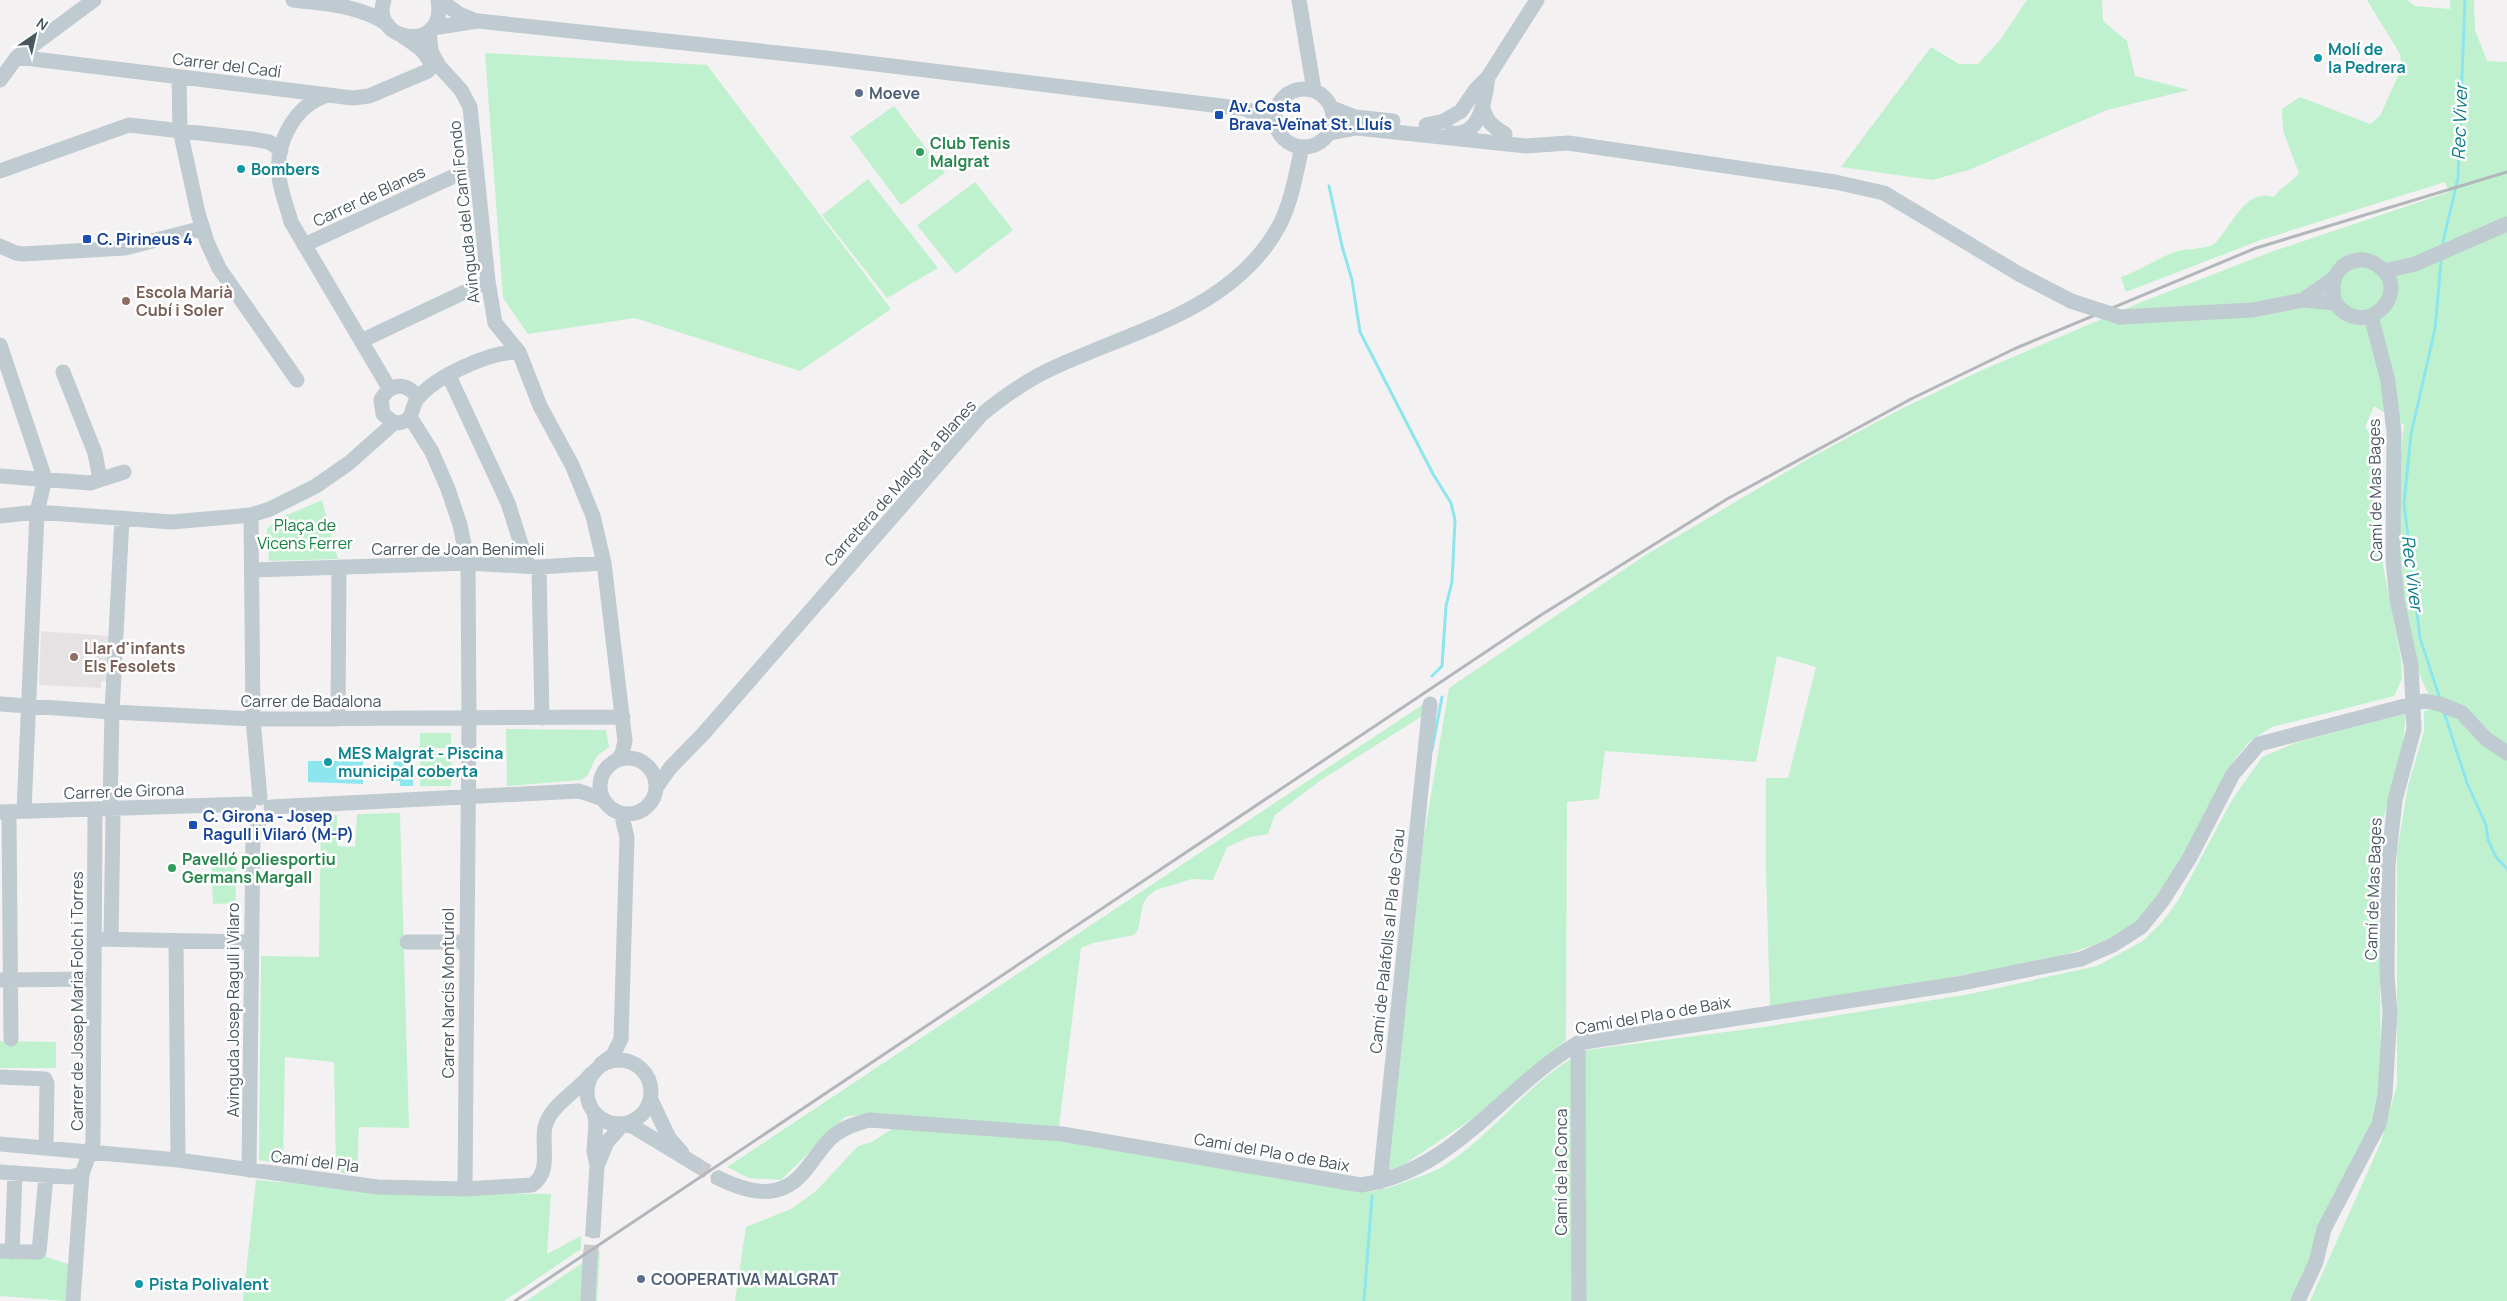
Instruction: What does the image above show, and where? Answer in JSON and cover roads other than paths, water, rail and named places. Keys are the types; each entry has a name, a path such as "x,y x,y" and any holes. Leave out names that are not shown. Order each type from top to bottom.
{"street":[{"path":"0,80 17,57 94,0"},
{"path":"293,0 344,6 378,18 402,36 411,38 431,30 478,22 826,58 1246,109 1275,124 1285,140 1302,147 1313,146 1323,141 1330,133 1334,120 1332,108 1325,97 1314,90 1298,88 1288,92 1280,100 1275,112 1275,124"},
{"path":"344,6 372,3 377,0"},
{"path":"384,0 383,14 387,24"},
{"path":"439,0 459,14 478,22"},
{"path":"431,30 438,20 439,0"},
{"path":"1299,0 1314,90"},
{"path":"1421,129 1444,121 1461,111 1476,89 1488,77 1537,0"},
{"name":"Avinguda del Camí Fondo","path":"431,30 431,51 440,66 461,90 470,107 488,281 495,323 519,352"},
{"name":"Carrer del Cadí","path":"17,57 353,98 369,96 428,71 431,64 428,58 419,46 402,36"},
{"path":"1298,88 1308,60"},
{"path":"179,77 180,130 203,228 219,268 296,380"},
{"path":"1468,129 1476,124 1482,107 1488,77"},
{"path":"326,96 305,106 286,133 281,150 279,170 282,191 292,222 304,245 390,388"},
{"path":"1246,109 1280,100"},
{"path":"1482,107 1484,115 1491,126 1505,134"},
{"path":"1332,108 1355,117 1521,145 1547,143 1579,145 1835,182 1884,193 2019,274 2070,301 2120,317 2253,310 2303,300 2335,303"},
{"path":"1461,111 1462,124 1468,129 1479,135 1506,139 1521,145"},
{"path":"0,171 129,125 260,140 269,142 281,150"},
{"path":"1330,133 1357,128 1468,129 1529,136 1547,143"},
{"name":"Carretera de Malgrat a Blanes","path":"656,788 670,768 704,733 981,414 1009,392 1034,378 1193,308 1231,282 1249,264 1280,223 1292,195 1302,147"},
{"name":"Carrer de Blanes","path":"304,245 476,166"},
{"path":"2384,271 2415,264 2507,224"},
{"path":"0,246 23,254 125,248 203,228"},
{"path":"2303,300 2333,279 2340,268 2350,261 2369,261 2384,271 2390,289 2388,300 2381,310 2371,316 2361,318 2351,316 2342,311 2335,303 2332,291 2333,279"},
{"path":"2390,289 2415,264"},
{"path":"361,341 488,281"},
{"name":"Camí de Mas Bages","path":"2298,1301 2316,1262 2324,1230 2380,1124 2385,1095 2390,1013 2387,975 2388,865 2395,800 2414,730 2419,702 2397,600 2393,560 2394,432 2388,380 2371,316"},
{"path":"497,354 506,338"},
{"path":"0,345 45,479 37,512 24,812"},
{"path":"0,516 37,512 172,522 252,515 270,509 316,486 349,462 394,423 401,422 410,417 418,398 463,367 507,351 519,352 540,406 584,491 597,530 604,563 625,741 622,754 607,768 601,780 603,799 612,809 621,814 637,813"},
{"path":"63,372 95,453 100,480"},
{"path":"449,376 489,458 533,566 542,718"},
{"path":"394,423 383,414 380,407 384,393 390,388 400,385 411,389 418,398"},
{"name":"Carrer Narcís Monturiol","path":"410,417 432,452 448,489 460,525 468,563 469,718 465,1189"},
{"path":"0,476 90,483 124,472"},
{"path":"252,515 252,719 257,809"},
{"path":"111,939 112,712 122,518"},
{"name":"Carrer de Joan Benimeli","path":"252,570 468,563 533,566 604,563"},
{"path":"338,719 339,567"},
{"name":"Camí del Pla o de Baix","path":"718,1178 750,1192 782,1189 803,1174 831,1138 851,1125 869,1120 1062,1134 1361,1185 1380,1182 1429,1162 1464,1137 1555,1057 1578,1043 1957,984 2081,959 2112,945 2141,927 2163,900 2189,859 2234,774 2259,744 2419,702 2440,704 2462,713 2486,739 2507,753"},
{"name":"Carrer de Badalona","path":"0,704 252,719 623,717"},
{"name":"Camí de Palafolls al Pla de Grau","path":"1380,1182 1430,704"},
{"path":"625,741 654,775 656,788 651,803 637,813 627,837"},
{"path":"617,760 627,758 670,768"},
{"name":"Carrer de Girona","path":"579,791 596,780 601,780"},
{"name":"Carrer de Girona","path":"3,817 24,812 111,813 257,809 579,791 603,799"},
{"name":"Avinguda Josep Ragull i Vilaro","path":"250,1170 250,942 253,835 257,809"},
{"name":"Carrer de Girona","path":"3,817 95,818 111,813"},
{"path":"597,1165 607,1142 621,1124 641,1116 651,1100 652,1088 649,1078 636,1064 621,1039 627,837 621,814"},
{"path":"3,817 5,980 11,1039"},
{"name":"Carrer de Josep Maria Folch i Torres","path":"73,1301 82,1174 93,1143 95,818"},
{"path":"95,939 250,942"},
{"path":"176,941 178,1160"},
{"path":"407,942 466,942"},
{"path":"5,980 94,979"},
{"name":"Camí del Pla","path":"0,1144 178,1160 378,1186 465,1189 532,1185 536,1183 544,1166 545,1128 553,1112 613,1054 621,1039"},
{"name":"Camí de la Conca","path":"1578,1043 1579,1301"},
{"path":"592,1232 597,1165 594,1152 596,1122 587,1090 596,1069 619,1060 636,1064"},
{"path":"0,1077 45,1079 47,1083 46,1148"},
{"path":"564,1102 592,1110 606,1121 634,1127 691,1162 669,1138 651,1100"},
{"path":"46,1176 39,1252 6,1251 7,1172 70,1177 82,1174"},
{"path":"588,1301 590,1260"}],"water":[{"path":"394,755 408,755 408,774 413,775 413,786 400,786 400,781 393,781"},
{"path":"308,761 363,761 363,784 308,782"}],"waterway":[{"name":"Rec Viver","path":"2443,242 2458,178 2465,0"},
{"path":"1329,186 1342,246 1352,280 1360,332 1433,474 1451,503 1455,520 1452,582 1446,606 1442,666 1432,676"},
{"name":"Rec Viver","path":"2440,699 2420,638 2404,503 2411,434 2435,329 2441,262"},
{"path":"1432,750 1442,697"},
{"name":"Rec Viver","path":"2444,712 2467,783 2486,825 2488,840 2496,857 2507,869"},
{"path":"1364,1301 1372,1196"}],"tunnel":[{"path":"695,1164 718,1178"},
{"path":"590,1260 593,1231"}],"railway":[{"path":"515,1301 1541,615 1727,499 1911,399 2014,349 2256,248 2507,172"}],"place":[{"name":"Molí de la Pedrera","path":"2318,58"},
{"name":"Moeve","path":"859,93"},
{"name":"Av. Costa Brava-Veïnat St. Lluís","path":"1219,115"},
{"name":"Club Tenis Malgrat","path":"920,152"},
{"name":"Bombers","path":"241,169"},
{"name":"C. Pirineus 4","path":"87,239"},
{"name":"Escola Marià Cubí i Soler","path":"126,301"},
{"name":"Llar d'infants Els Fesolets","path":"74,657"},
{"name":"MES Malgrat - Piscina municipal coberta","path":"328,762"},
{"name":"C. Girona - Josep Ragull i Vilaró (M-P)","path":"193,825"},
{"name":"Pavelló poliesportiu Germans Margall","path":"172,868"},
{"name":"COOPERATIVA MALGRAT","path":"641,1279"},
{"name":"Pista Polivalent","path":"139,1284"}],"park label":[{"name":"Plaça de Vicens Ferrer","path":"305,534"}]}
